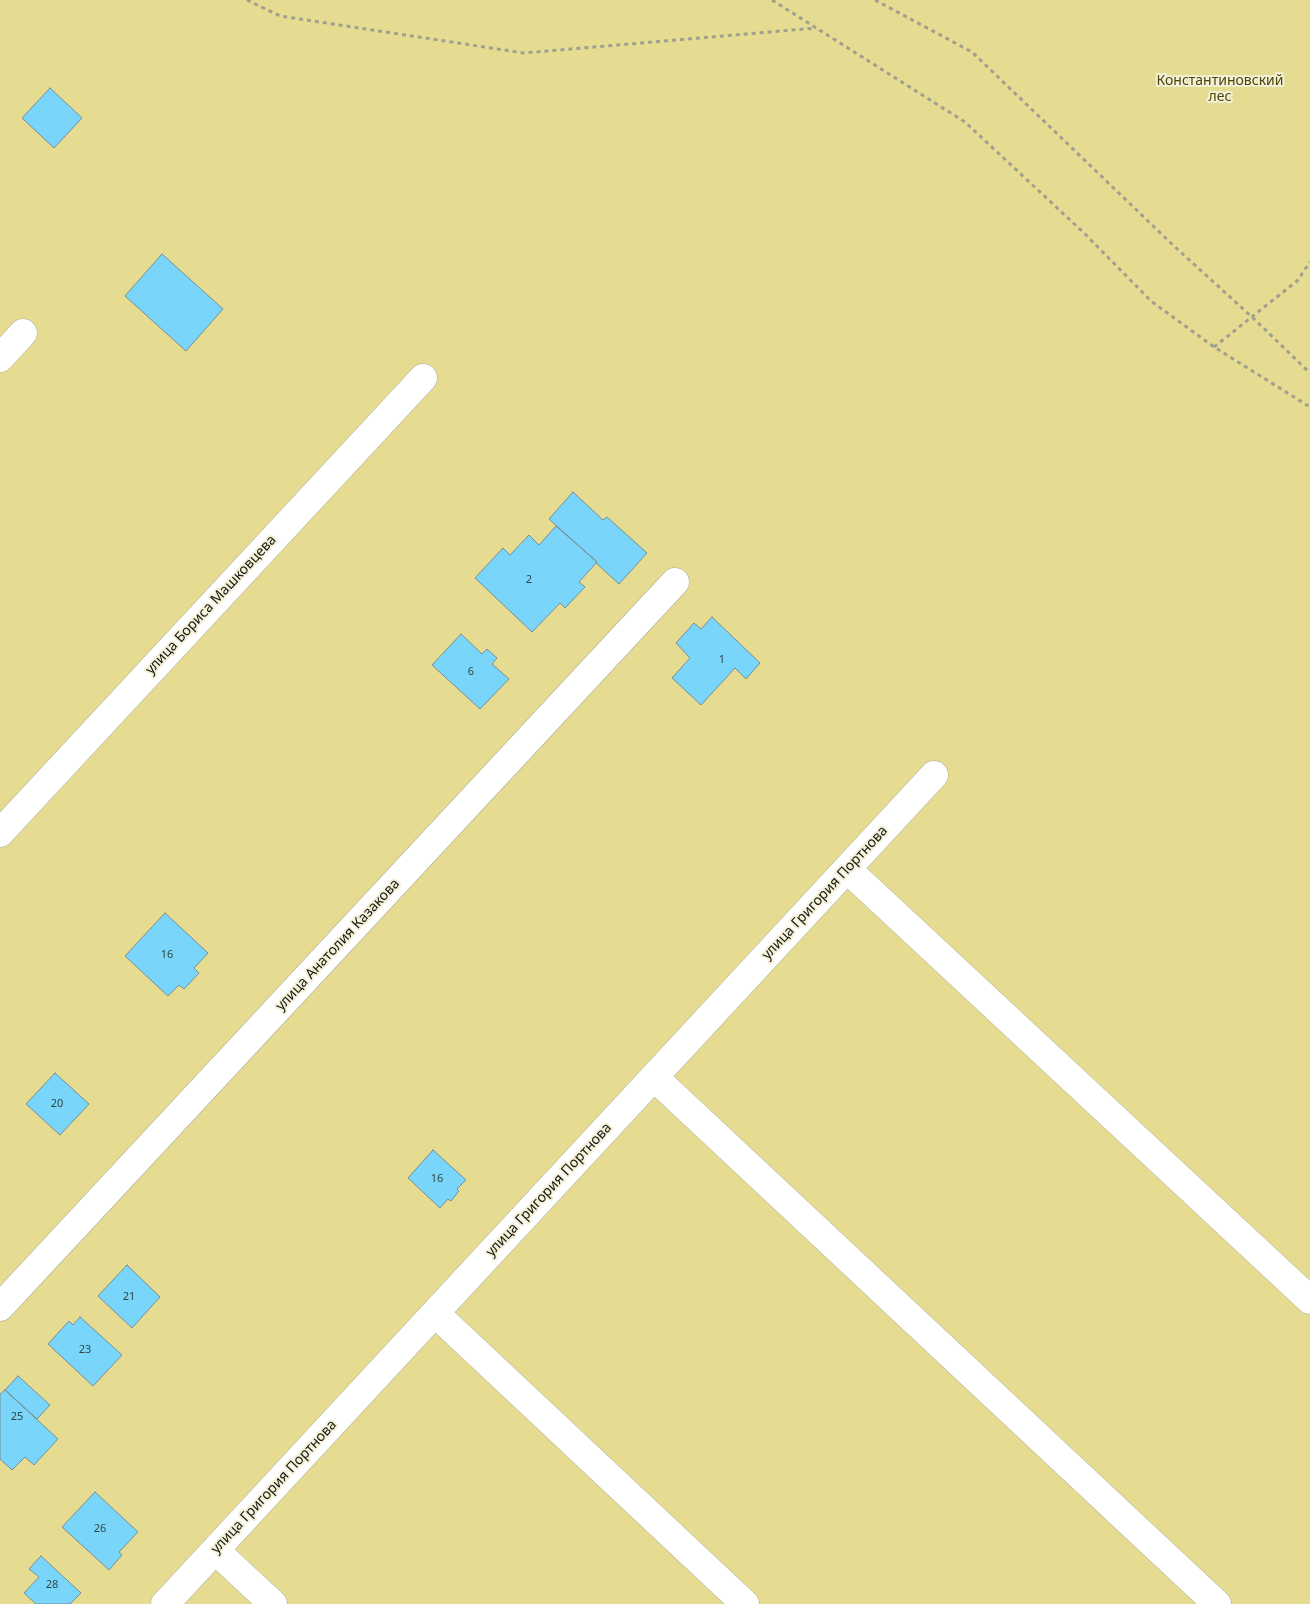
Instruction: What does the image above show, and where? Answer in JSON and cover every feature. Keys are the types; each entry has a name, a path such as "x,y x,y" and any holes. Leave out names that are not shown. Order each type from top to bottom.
{"street":[{"path":"0,358 23,333"},
{"name":"улица Бориса Машковцева","path":"0,832 423,378"},
{"name":"улица Анатолия Казакова","path":"0,1307 675,582"},
{"name":"улица Григория Портнова","path":"165,1604 934,776"},
{"path":"847,869 1310,1300"},
{"path":"654,1077 1217,1604"},
{"path":"435,1313 745,1604"},
{"path":"215,1550 273,1604"}],"path":[{"path":"246,0 280,16 524,53 817,28"},
{"path":"772,0 965,122 1084,233 1151,301 1214,347 1310,408"},
{"path":"875,0 972,52 1174,246 1310,373"},
{"path":"1214,347 1297,281 1310,262"}],"green space":[{"name":"Константиновский лес","path":"0,0 1310,0 1310,1604 0,1604"}],"building":[{"path":"50,88 82,118 54,148 22,118"},
{"path":"162,254 223,309 186,351 125,296"},
{"path":"573,492 603,520 607,517 647,553 619,584 549,519"},
{"path":"556,526 597,562 579,582 585,587 565,608 560,603 532,632 475,578 503,548 510,555 529,535 539,545"},
{"path":"712,617 760,663 746,679 735,668 701,705 672,678 690,658 676,643 694,623 701,629"},
{"path":"461,634 482,654 487,649 497,658 492,664 509,679 480,709 432,665"},
{"path":"165,913 208,953 194,968 199,973 184,989 179,985 168,996 125,956"},
{"path":"55,1073 89,1104 60,1135 26,1104"},
{"path":"433,1150 466,1180 457,1189 459,1191 451,1201 448,1199 440,1208 408,1178"},
{"path":"127,1265 160,1297 132,1328 98,1296"},
{"path":"80,1317 122,1355 93,1386 48,1344 69,1321 73,1325"},
{"path":"18,1376 50,1405 37,1419 5,1390"},
{"path":"5,1390 58,1439 34,1465 25,1457 12,1470 0,1459 0,1394"},
{"path":"95,1492 138,1532 119,1552 122,1555 109,1570 62,1527"},
{"path":"41,1556 81,1593 70,1604 36,1604 24,1593 39,1577 29,1569"}]}
